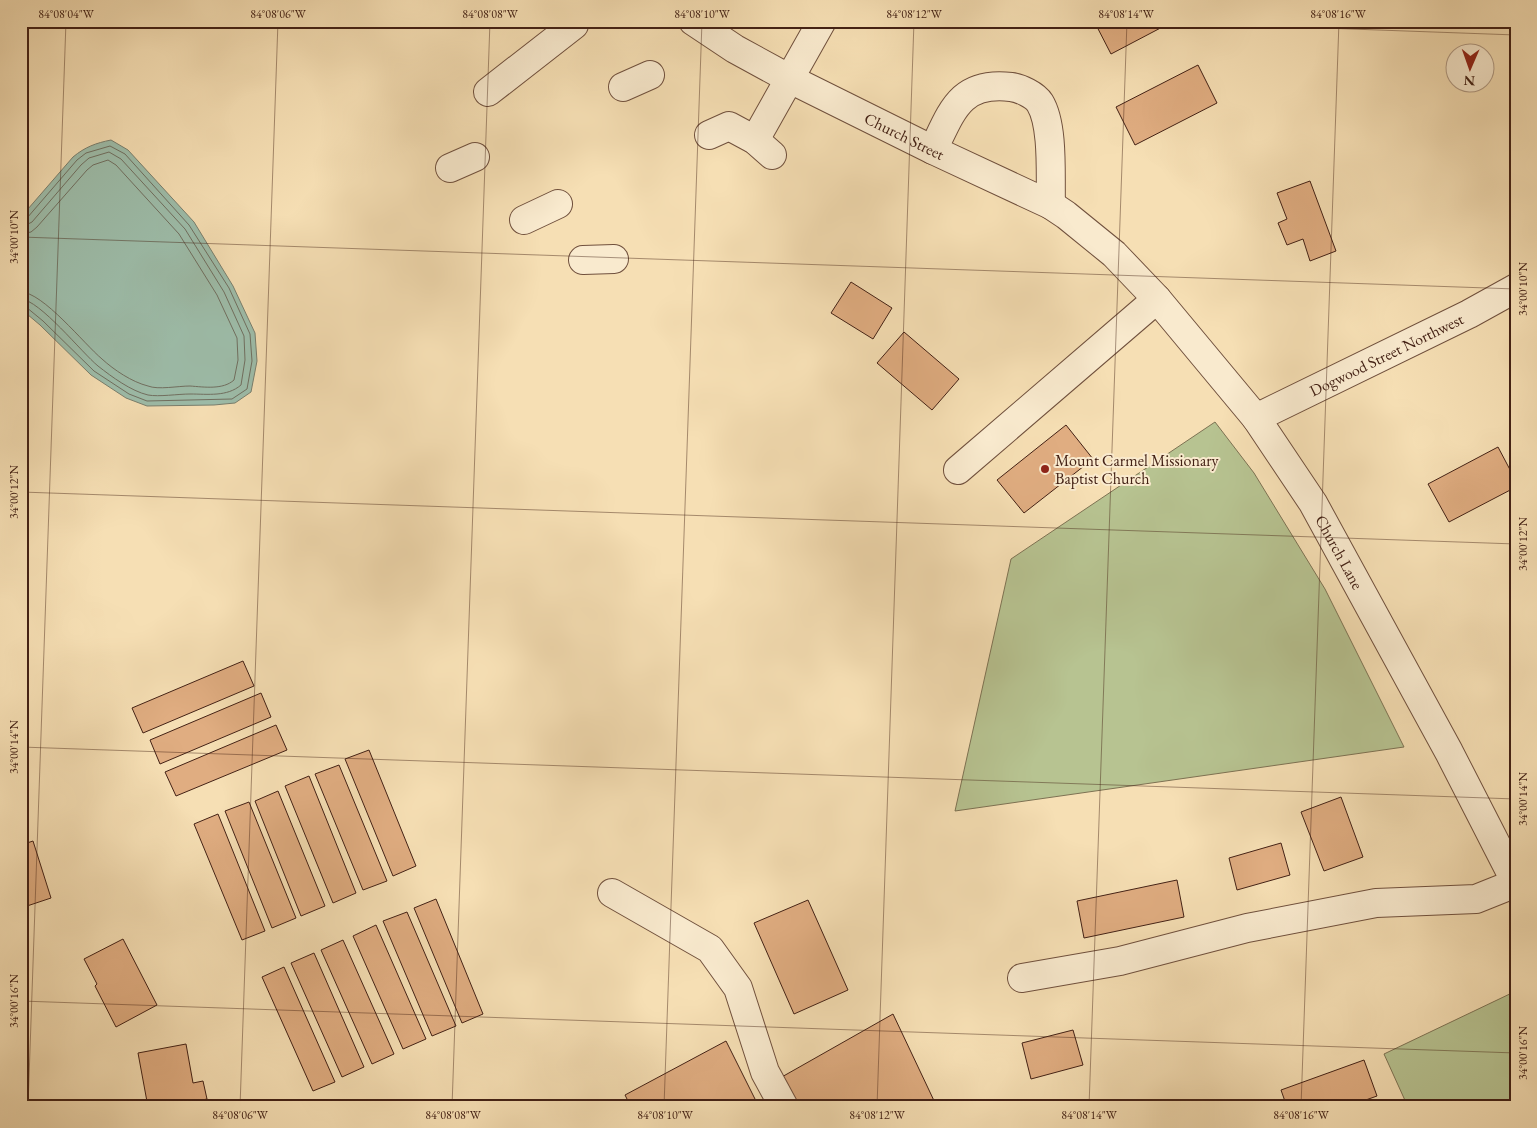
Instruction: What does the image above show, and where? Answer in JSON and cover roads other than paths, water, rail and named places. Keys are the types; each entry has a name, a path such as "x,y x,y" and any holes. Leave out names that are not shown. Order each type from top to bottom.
{"street":[{"name":"Church Street","path":"693,21 734,49 790,78 933,150 1051,205 1114,254"},
{"path":"709,135 729,126 763,147 790,78 822,21"},
{"path":"488,92 574,25"},
{"path":"623,87 650,74"},
{"path":"933,150 952,109 973,90 997,86 1020,88 1040,102 1049,126 1051,205"},
{"path":"450,168 475,157"},
{"path":"524,220 558,204"},
{"name":"Church Lane","path":"1114,254 1157,298 1256,418 1314,503 1449,752 1516,883"},
{"path":"583,260 614,259"},
{"name":"Dogwood Street Northwest","path":"1256,418 1469,314 1516,288"},
{"path":"958,470 1157,298"},
{"path":"1022,978 1120,961 1247,928 1376,902 1476,899 1516,883"},
{"path":"612,893 710,950 738,988 765,1072 784,1107"}],"water":[{"path":"111,140 128,150 194,222 233,286 255,333 257,361 251,392 235,403 147,406 126,398 91,375 21,309 21,217 73,157 91,146"}],"place":[{"name":"Mount Carmel Missionary Baptist Church","path":"1045,469"}]}
